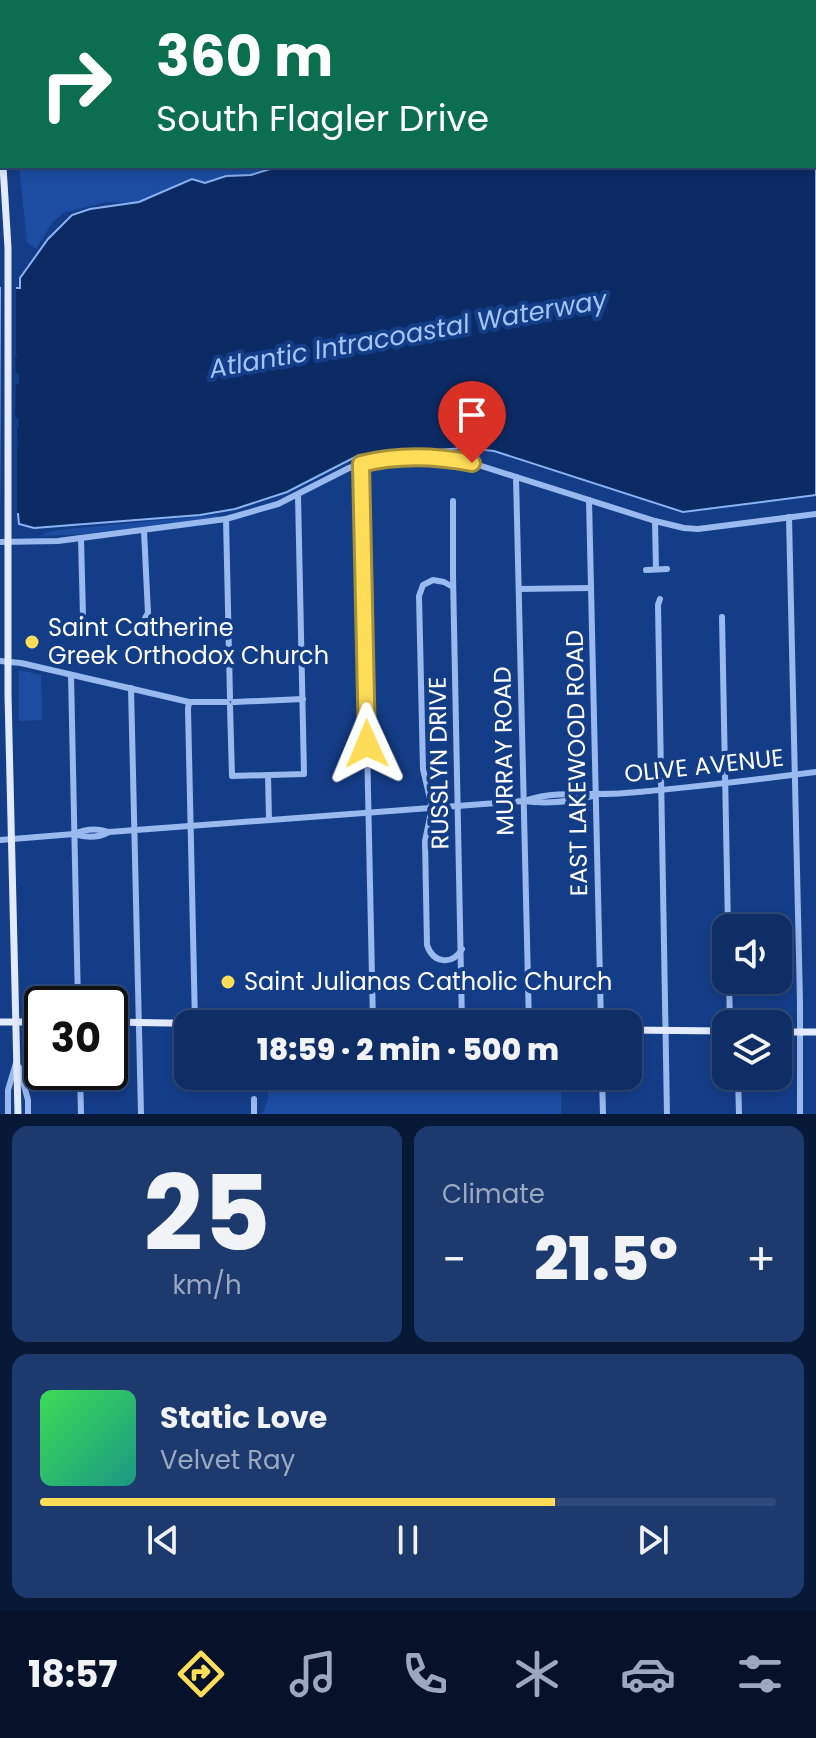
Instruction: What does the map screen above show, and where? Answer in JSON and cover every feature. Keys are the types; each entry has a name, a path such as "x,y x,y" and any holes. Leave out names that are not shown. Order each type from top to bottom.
{"main road":[{"path":"3,168 8,248 8,514 4,542 4,661 12,839 18,1114"},
{"path":"0,1022 24,1022"},
{"path":"128,1023 174,1023"},
{"path":"642,1030 712,1031"},
{"path":"792,1032 816,1032"}],"street":[{"path":"4,542 81,538 226,519 259,511 361,464 382,460 443,459 472,463 684,528 698,529 816,514"},
{"path":"361,464 373,1010"},
{"name":"MURRAY ROAD","path":"516,477 529,1010"},
{"path":"226,519 232,776 304,774 298,495"},
{"name":"EAST LAKEWOOD ROAD","path":"589,500 601,1010"},
{"name":"RUSSLYN DRIVE","path":"453,501 462,1010"},
{"path":"789,517 800,1114"},
{"path":"655,521 656,569"},
{"path":"142,624 148,613 144,531"},
{"path":"81,538 83,617"},
{"path":"646,570 667,569"},
{"path":"453,587 433,580 423,585 419,596 423,769 432,807 425,841 428,949 432,956 443,961 455,958 462,949"},
{"path":"519,589 591,588"},
{"path":"660,599 667,1114"},
{"path":"722,617 728,914"},
{"path":"4,661 189,702 303,699"},
{"path":"71,675 78,986"},
{"path":"131,688 141,1114"},
{"path":"189,702 195,1010"},
{"name":"OLIVE AVENUE","path":"0,840 74,834 101,836 109,832 523,801 537,796 661,790 816,772"},
{"path":"268,775 269,820"},
{"path":"8,1114 10,1079 17,1059"},
{"path":"17,1059 28,1100 28,1114"},
{"path":"80,1090 81,1114"},
{"path":"602,1090 603,1114"},
{"path":"738,1090 739,1114"},
{"path":"254,1099 254,1114"}],"shaded area":[{"path":"19,168 274,168 205,183 192,179 139,203 106,202 63,213 52,223 36,249 27,242"},
{"path":"218,515 84,534 41,536 57,530"},
{"path":"19,670 41,675 42,720 19,721"},
{"path":"268,1090 561,1090 561,1114 262,1114 268,1099"}],"water":[{"name":"Atlantic Intracoastal Waterway","path":"274,168 816,168 816,495 683,512 494,451 466,448 359,455 287,492 235,509 200,515 34,528 19,524 18,514 0,513 0,288 20,288 20,278 48,239 72,215 90,209 139,202 192,179 205,183 226,176 251,175"}],"pier":[{"path":"1,286 16,286 15,359 16,373 19,375 15,417 19,426 17,515 0,515"}],"place":[{"name":"Saint Catherine Greek Orthodox Church","path":"32,642"},
{"name":"Saint Julianas Catholic Church","path":"228,982"}],"route":[{"path":"367,744 361,464 431,458 472,463"}]}
